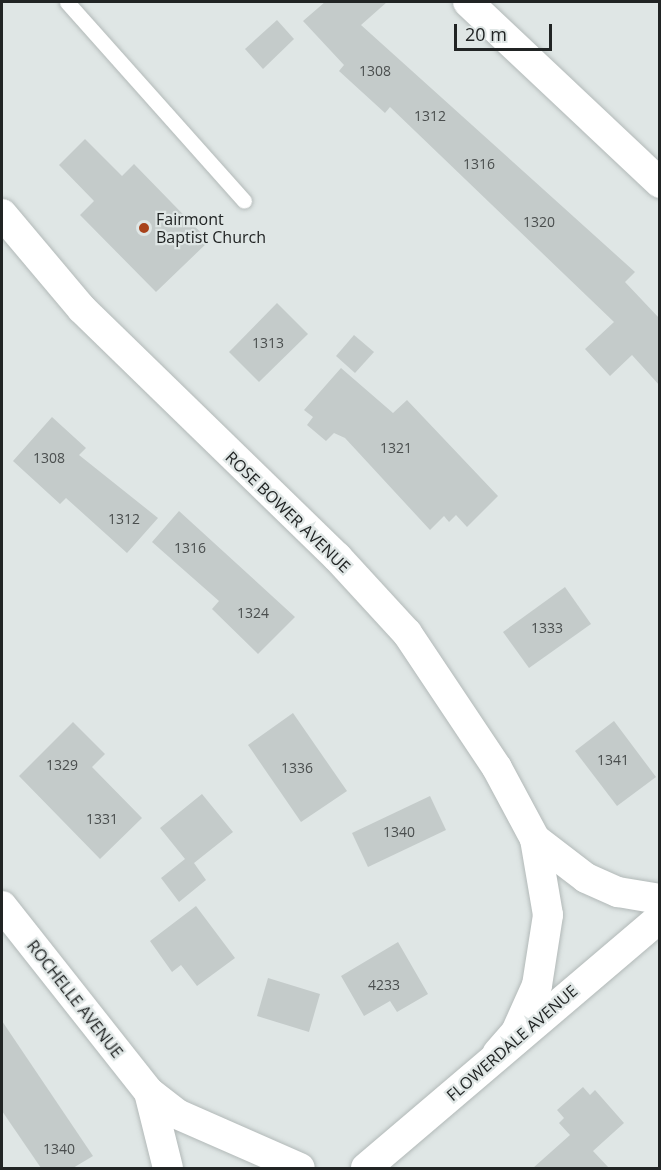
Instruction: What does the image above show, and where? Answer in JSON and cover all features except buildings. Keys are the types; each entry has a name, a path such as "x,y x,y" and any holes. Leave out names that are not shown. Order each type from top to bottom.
{"street":[{"path":"468,2 660,183"},
{"name":"ROSE BOWER AVENUE","path":"2,214 90,317 338,557 407,633 455,699 535,839 548,900 543,965 526,1014 498,1053"},
{"name":"ROSE BOWER AVENUE","path":"535,839 586,878 618,892 660,899"},
{"name":"ROCHELLE AVENUE","path":"2,906 149,1092 177,1114 300,1168"},
{"name":"FLOWERDALE AVENUE","path":"366,1168 498,1053 660,918"},
{"name":"ROCHELLE AVENUE","path":"149,1092 168,1168"}],"lane":[{"path":"68,2 244,201"}],"place":[{"name":"Fairmont Baptist Church","path":"144,228"}]}
